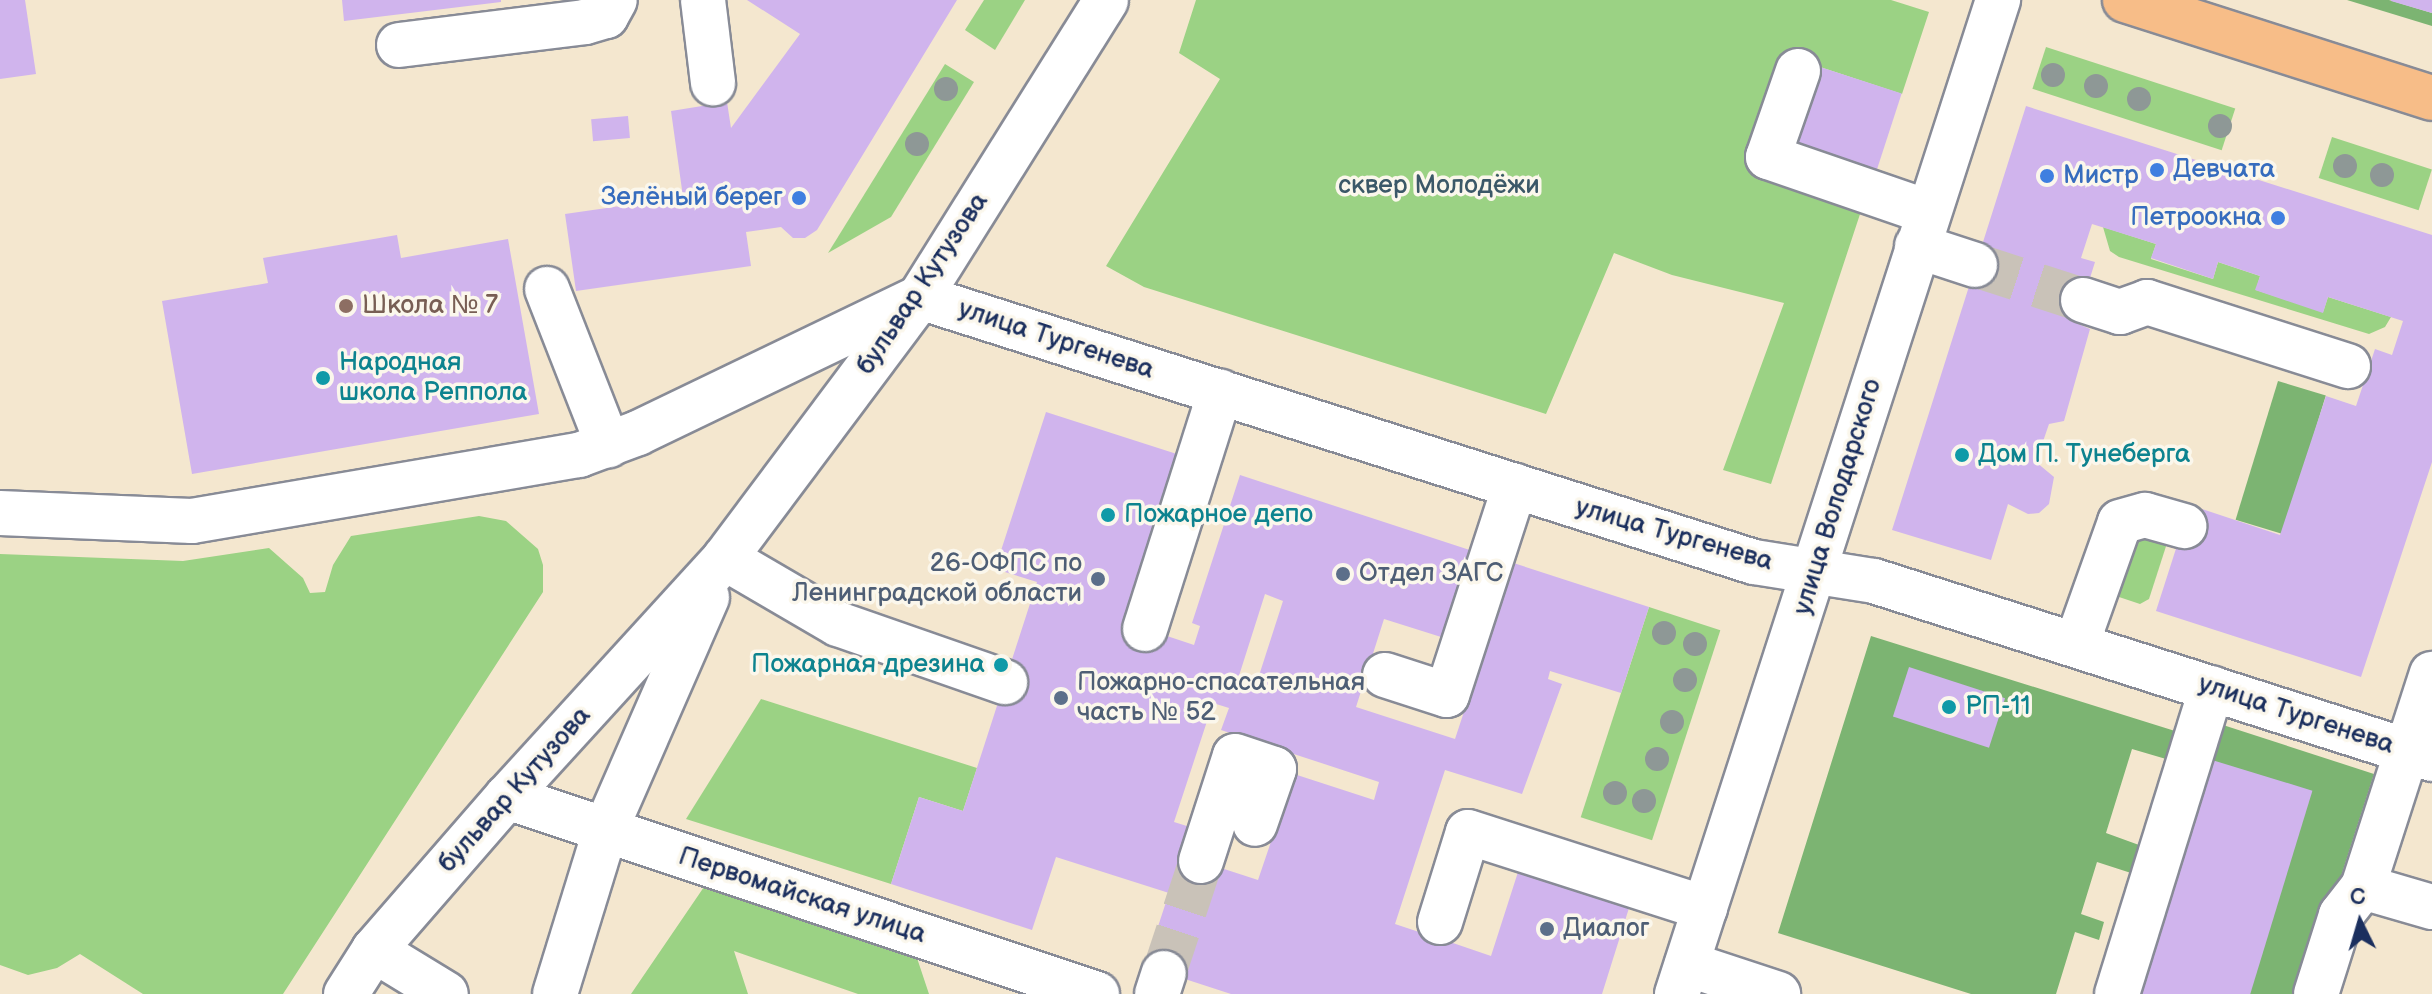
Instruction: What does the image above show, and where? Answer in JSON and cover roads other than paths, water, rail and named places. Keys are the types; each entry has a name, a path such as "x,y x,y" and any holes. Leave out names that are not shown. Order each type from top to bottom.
{"main road":[{"path":"2125,0 2432,98"}],"street":[{"path":"399,45 585,22 606,16 615,0"},
{"path":"703,0 713,83"},
{"name":"бульвар Кутузова","path":"346,994 374,950 507,797 725,558 920,297 1106,0"},
{"name":"улица Володарского","path":"1682,979 1998,0"},
{"path":"1798,71 1768,157 1923,229 1975,265"},
{"path":"547,289 608,445"},
{"path":"0,513 192,521 579,455 608,445 920,297"},
{"name":"улица Тургенева","path":"920,297 1754,562 1874,581 2077,643 2420,755"},
{"path":"2083,300 2120,312 2147,302 2348,366"},
{"path":"1145,629 1220,392"},
{"path":"1385,675 1447,695 1515,486"},
{"path":"2077,643 2112,536 2120,522 2145,515 2184,526"},
{"path":"725,558 838,624 1005,682"},
{"name":"бульвар Кутузова","path":"555,994 605,831 725,558"},
{"path":"2316,994 2341,915 2363,887 2420,755 2432,674"},
{"path":"2117,994 2212,688"},
{"path":"1201,861 1235,756 1274,769 1255,824"},
{"name":"Первомайская улица","path":"507,797 1097,994"},
{"path":"1440,922 1468,832 1705,908"},
{"path":"2363,887 2432,907"},
{"path":"374,950 446,994"},
{"path":"1682,979 1778,994"}],"tunnel":[{"path":"1975,265 2083,300"},
{"path":"1164,973 1201,861"}],"place":[{"name":"Девчата","path":"2157,170"},
{"name":"Мистр","path":"2047,176"},
{"name":"Зелёный берег","path":"799,198"},
{"name":"Петроокна","path":"2278,218"},
{"name":"Школа № 7","path":"346,306"},
{"name":"Народная школа Реппола","path":"323,378"},
{"name":"Дом П. Тунеберга","path":"1962,455"},
{"name":"Пожарное депо","path":"1108,515"},
{"name":"Отдел ЗАГС","path":"1343,574"},
{"name":"26-ОФПС по Ленинградской области","path":"1098,579"},
{"name":"Пожарная дрезина","path":"1001,665"},
{"name":"Пожарно-спасательная часть № 52","path":"1061,698"},
{"name":"РП-11","path":"1949,707"},
{"name":"Диалог","path":"1547,929"}],"park label":[{"name":"сквер Молодёжи","path":"1439,186"}]}
